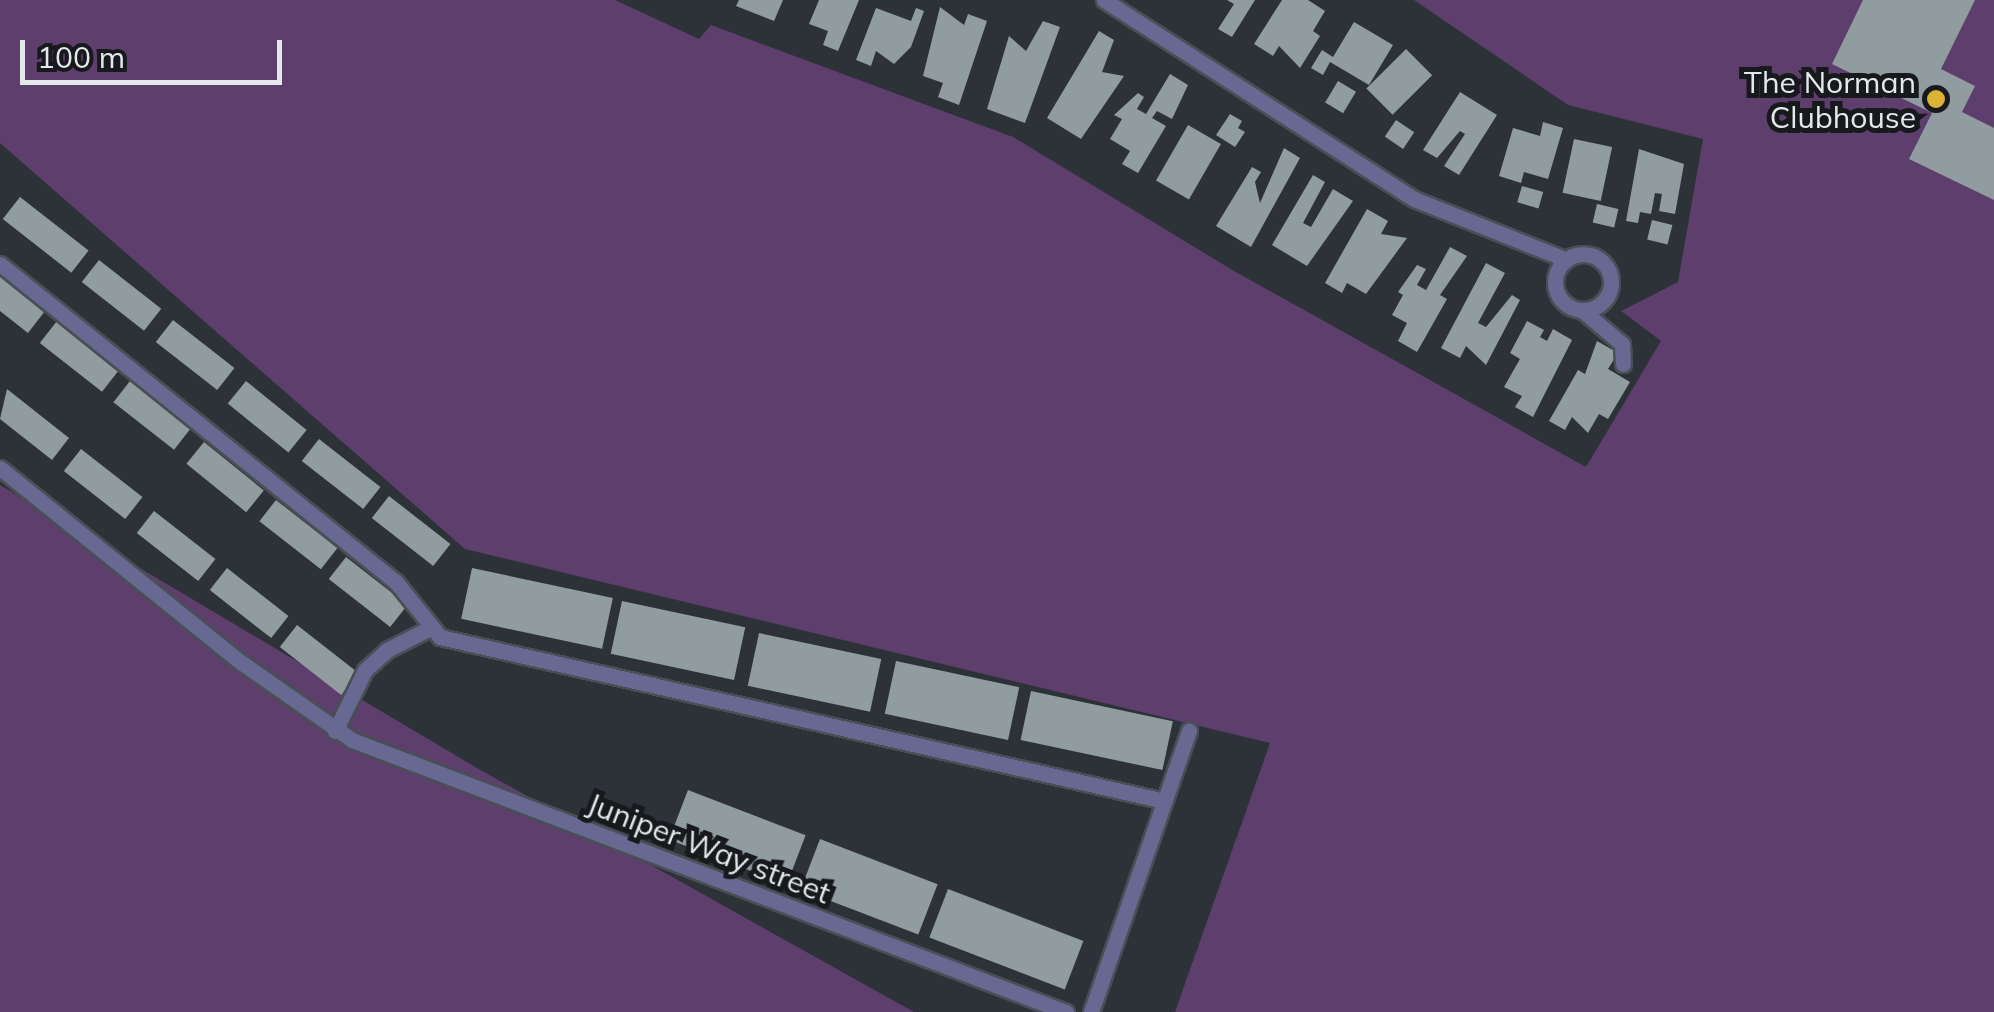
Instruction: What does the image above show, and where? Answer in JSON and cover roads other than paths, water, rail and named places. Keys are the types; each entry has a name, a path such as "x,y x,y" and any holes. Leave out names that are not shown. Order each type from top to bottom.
{"street":[{"path":"1104,0 1414,199 1566,259 1592,255 1611,276 1604,302 1583,311"},
{"path":"1566,259 1555,275 1556,293 1622,344 1623,364"},
{"path":"0,264 396,582 428,629 466,646 1164,801"},
{"name":"Juniper Way street","path":"0,468 335,731 1066,1012"},
{"path":"335,731 365,670 387,650 428,629"},
{"path":"1091,1012 1189,731"}],"place":[{"name":"The Norman Clubhouse","path":"1936,99"}]}
